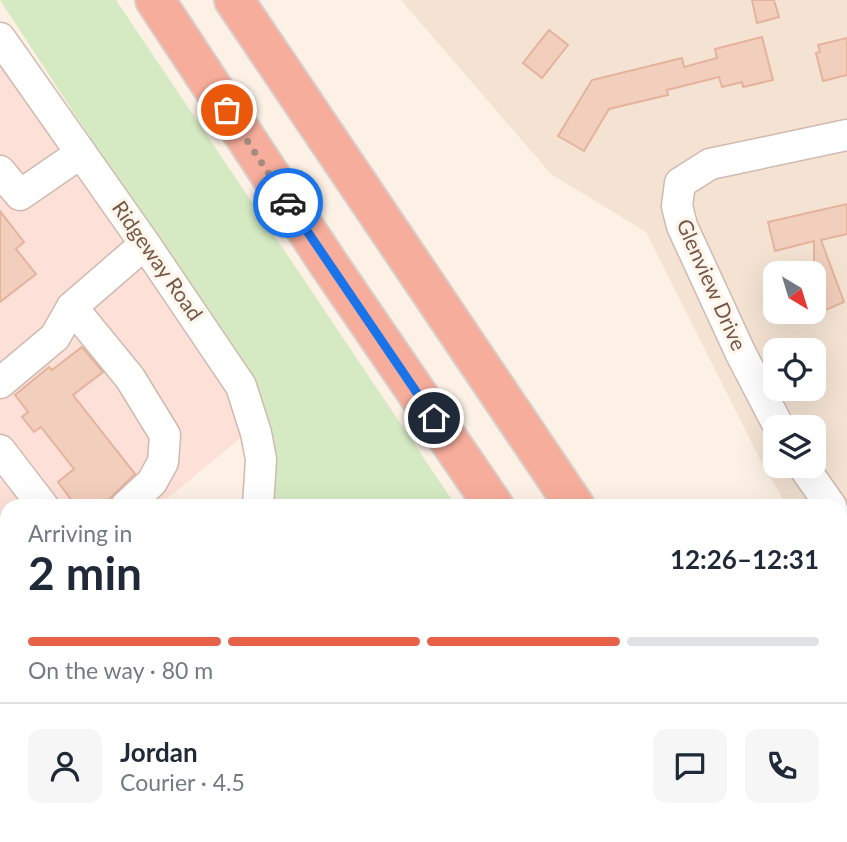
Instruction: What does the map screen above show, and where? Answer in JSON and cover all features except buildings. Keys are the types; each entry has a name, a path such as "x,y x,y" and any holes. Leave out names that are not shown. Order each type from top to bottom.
{"highway":[{"path":"155,0 328,263 489,499"},
{"path":"234,0 570,499"}],"street":[{"name":"Ridgeway Road","path":"0,38 242,386 261,459 258,499"},
{"name":"Glenview Drive","path":"773,415 741,354 682,226 677,206 680,183 710,164 847,135"},
{"path":"0,171 20,195 81,153"},
{"path":"0,383 55,337 72,307 145,244"},
{"path":"72,307 130,378 165,435 163,462 152,482 134,499"},
{"path":"0,450 38,499"},
{"path":"811,478 826,499"}],"shaded area":[{"path":"401,0 847,0 847,499 783,499 771,478 826,478 826,415 763,415 763,464 646,232 551,174"},
{"path":"0,60 218,371 233,399 243,436 166,499 0,499"}],"green space":[{"path":"0,0 116,0 451,499 274,499 224,342"}],"way so far":[{"path":"227,110 288,203"}],"route":[{"path":"288,203 434,418"}]}
